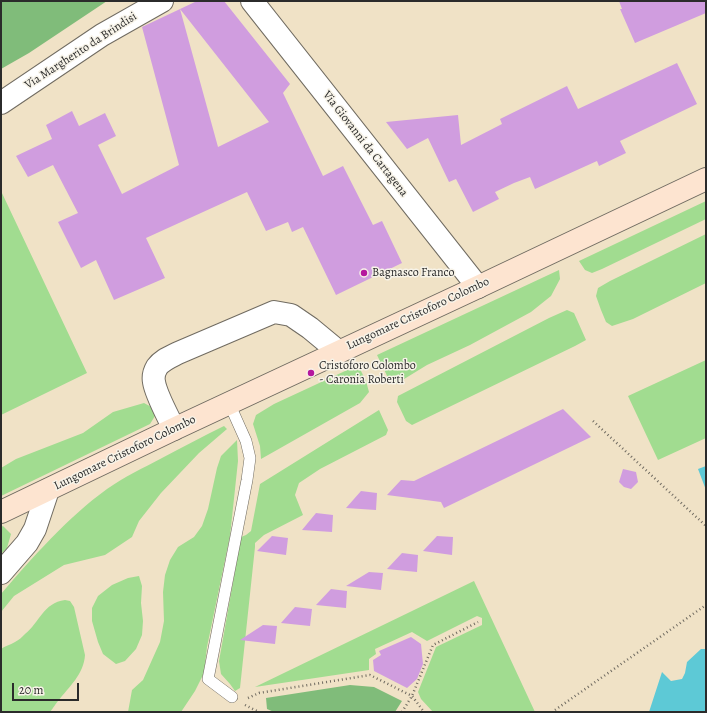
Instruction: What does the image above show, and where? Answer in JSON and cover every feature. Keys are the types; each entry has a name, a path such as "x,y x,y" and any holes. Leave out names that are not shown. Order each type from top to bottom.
{"main road":[{"name":"Lungomare Cristoforo Colombo","path":"1,512 706,179"}],"street":[{"name":"Via Margherito da Brindisi","path":"1,103 102,35 162,1"},
{"name":"Via Giovanni da Cartagena","path":"252,1 478,287"},
{"path":"174,429 157,393 153,377 154,371 167,358 274,312 291,315 310,328 339,352"},
{"path":"1,573 27,543 35,529 48,490"}],"lane":[{"path":"229,403 246,441 250,458 208,680 232,697"}],"path":[{"path":"593,421 706,526"},
{"path":"554,710 706,605"},
{"path":"402,712 412,696 433,645 478,622"},
{"path":"232,697 246,699 259,693 370,675 412,696 424,712"},
{"path":"232,697 259,712"}],"green space":[{"path":"1,1 107,1 29,53 1,69"},
{"path":"1,191 87,373 1,415"},
{"path":"706,201 706,219 602,269 592,273 585,270 579,261"},
{"path":"706,234 706,283 633,319 612,326 606,322 596,296 598,288"},
{"path":"559,270 560,279 551,296 531,312 470,345 427,365 396,384 391,384 377,355"},
{"path":"567,310 574,313 586,340 412,425 406,421 397,402 398,396"},
{"path":"706,360 706,438 658,460 628,396"},
{"path":"358,365 366,381 369,392 360,403 261,459 260,446 253,424 256,415 274,404"},
{"path":"144,403 157,410 150,424 1,496 1,468 16,459 83,433 113,412"},
{"path":"379,410 388,430 386,435 320,469 299,483 295,495 303,515 264,535 255,543 240,688 235,691 221,674 219,661 241,537 251,531 260,484"},
{"path":"224,426 227,429 199,453 161,493 139,521 132,537 105,555 64,565 14,596 1,612 1,594 51,538 78,512 107,489 127,477"},
{"path":"237,440 238,461 230,536 207,647 204,673 195,691 181,712 128,712 132,690 143,680 160,642 164,621 163,592 165,575 170,560 178,547 194,537 202,526 208,509 221,456"},
{"path":"3,526 11,534 7,548 1,554 1,527"},
{"path":"139,576 142,586 142,635 136,649 125,661 116,664 103,654 92,621 92,608 98,596 112,585 128,578"},
{"path":"474,581 535,712 433,712 421,699 418,692 436,647 482,625 482,618 477,616 427,641 412,632 375,649 376,654 369,659 369,670 255,687"},
{"path":"65,600 70,601 74,607 85,655 79,674 50,712 1,712 1,649 20,638 52,605"},
{"path":"350,685 374,687 402,701 395,712 274,712 267,709 266,698"}],"water":[{"path":"706,466 706,490 698,469"},
{"path":"701,649 706,649 706,712 649,712 662,672 671,681 682,679 687,662"}],"building":[{"path":"197,1 224,1 290,84 283,93 323,176 343,166 373,225 382,221 402,263 336,295 303,227 292,232 288,222 266,231 247,192 146,238 165,278 114,300 96,260 81,268 58,222 78,213 53,165 28,177 16,156 52,139 46,125 72,111 79,126 105,113 116,136 98,145 122,194 179,165 142,27 180,9","holes":["180,9 269,122 218,147"]},
{"path":"619,1 706,1 706,13 635,43 620,9 622,9"},
{"path":"677,63 697,104 620,141 626,153 599,166 597,161 535,189 530,177 514,183 495,192 499,199 473,212 456,179 449,182 428,138 407,149 386,122 458,115 461,145 502,124 500,119 567,86 578,109"},
{"path":"563,409 591,437 444,508 441,502 387,495 401,480 414,481"},
{"path":"623,469 636,472 638,482 631,489 624,487 619,482"},
{"path":"361,491 377,493 376,510 346,508"},
{"path":"316,513 333,515 332,532 302,530"},
{"path":"272,536 288,538 286,555 257,551"},
{"path":"437,536 453,537 452,555 423,551"},
{"path":"402,553 418,555 417,572 387,569"},
{"path":"369,572 383,573 381,590 346,586"},
{"path":"331,589 347,591 346,608 316,605"},
{"path":"295,607 312,609 310,626 281,623"},
{"path":"263,625 277,626 275,644 240,640"},
{"path":"411,637 421,644 423,664 417,679 407,688 374,671 373,660 381,655 379,651"}],"place":[{"name":"Bagnasco Franco","path":"364,273"},
{"name":"Cristoforo Colombo - Caronia Roberti","path":"311,373"}]}
